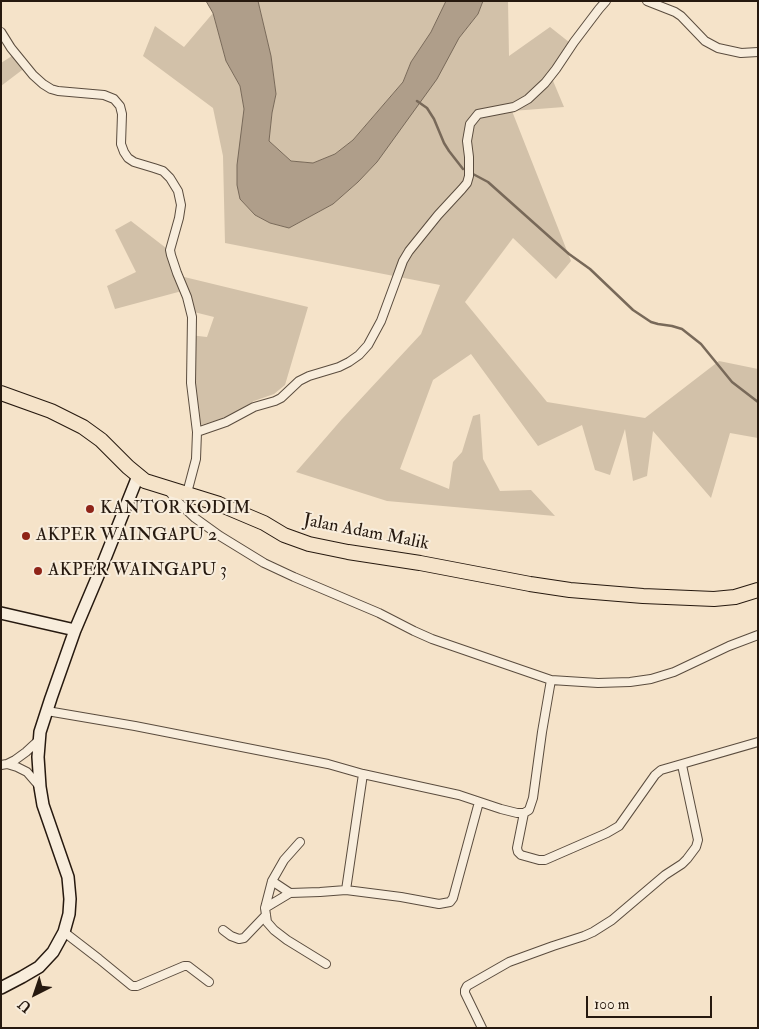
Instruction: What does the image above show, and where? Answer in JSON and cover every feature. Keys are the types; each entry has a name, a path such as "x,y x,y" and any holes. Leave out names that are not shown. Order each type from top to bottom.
{"highway":[{"name":"Jalan Adam Malik","path":"1,393 51,411 83,427 101,440 145,481 219,504 264,523 284,535 309,544 570,590 714,599 735,597 758,590"}],"street":[{"path":"197,432 226,422 254,407 276,401 299,382 310,376 339,368 359,355 368,344 381,321 409,251 466,183 469,176 467,141 470,124 474,118 478,114 514,107 528,99 552,75 606,1"},
{"path":"647,1 675,12 705,41 718,48 741,53 758,52"},
{"path":"1,32 11,48 33,75 51,89 104,95 114,99 120,106 122,114 121,144 128,158 134,162 163,171 178,191 181,205 171,246 171,256 187,297 192,317 191,383 197,432 196,459 187,493"},
{"path":"1,988 39,967 53,952 64,932 69,914 68,877 43,805 38,757 39,740 46,711 75,630 138,476"},
{"path":"166,487 176,500 195,518 264,563 379,613 426,636 551,680 598,684 651,680 674,672 729,646 758,635"},
{"path":"1,613 75,630"},
{"path":"46,711 135,726 328,764 363,774 459,795 501,809 524,813 529,810 533,798 551,680"},
{"path":"4,764 26,752 39,740"},
{"path":"524,813 517,848 518,852 521,855 545,860 614,830 624,821 661,770 758,742"},
{"path":"4,764 17,766 27,772 40,787"},
{"path":"482,1028 465,993 467,986 509,962 593,932 612,920 687,859 696,847 698,840 682,765"},
{"path":"346,890 363,774"},
{"path":"223,930 231,936 239,939 244,938 265,912 290,893 346,890 439,904 450,902 453,898 479,802"},
{"path":"300,842 284,860 272,881 265,912 267,922 287,940 326,964"},
{"path":"272,881 290,893"},
{"path":"64,932 132,986 137,986 184,966 188,966 209,982"}],"shaded area":[{"path":"206,1 258,1 271,56 276,94 269,141 291,161 313,163 335,154 353,140 403,82 411,62 431,32 446,1 483,1 478,14 459,38 437,79 377,162 333,204 289,228 270,223 255,215 240,199 237,185 237,165 244,109 240,86 226,61 213,13"},
{"path":"258,1 446,1 431,32 411,62 403,82 353,140 335,154 313,163 291,161 269,141 276,94 271,56"},
{"path":"483,1 508,1 509,56 550,27 574,46 551,76 564,107 512,111 571,261 556,279 513,238 465,302 547,402 645,418 719,361 758,369 758,438 730,433 711,498 653,431 647,476 633,481 625,429 610,475 595,470 582,425 538,446 471,354 433,380 400,469 449,489 453,462 462,452 473,416 480,414 483,459 500,491 531,490 555,516 387,501 296,472 421,334 440,285 225,243 223,156 213,108 143,56 155,26 184,47 213,13 226,61 240,86 244,109 240,199 255,215 270,223 289,228 333,204 377,162 459,38 478,14"},
{"path":"18,52 30,64 1,86 1,63"},
{"path":"131,221 166,248 176,275 308,307 285,385 274,394 254,401 228,417 194,427 187,363 189,335 207,337 214,317 190,311 182,291 115,309 107,286 136,272 115,230"}],"waterway":[{"path":"417,101 427,108 444,143 463,169"},
{"path":"473,174 488,182 569,254 590,269 633,310 651,322 682,329 701,344 732,382 758,402"}],"place":[{"name":"KANTOR KODIM","path":"90,509"},
{"name":"AKPER WAINGAPU 2","path":"26,536"},
{"name":"AKPER WAINGAPU 3","path":"38,571"}]}
